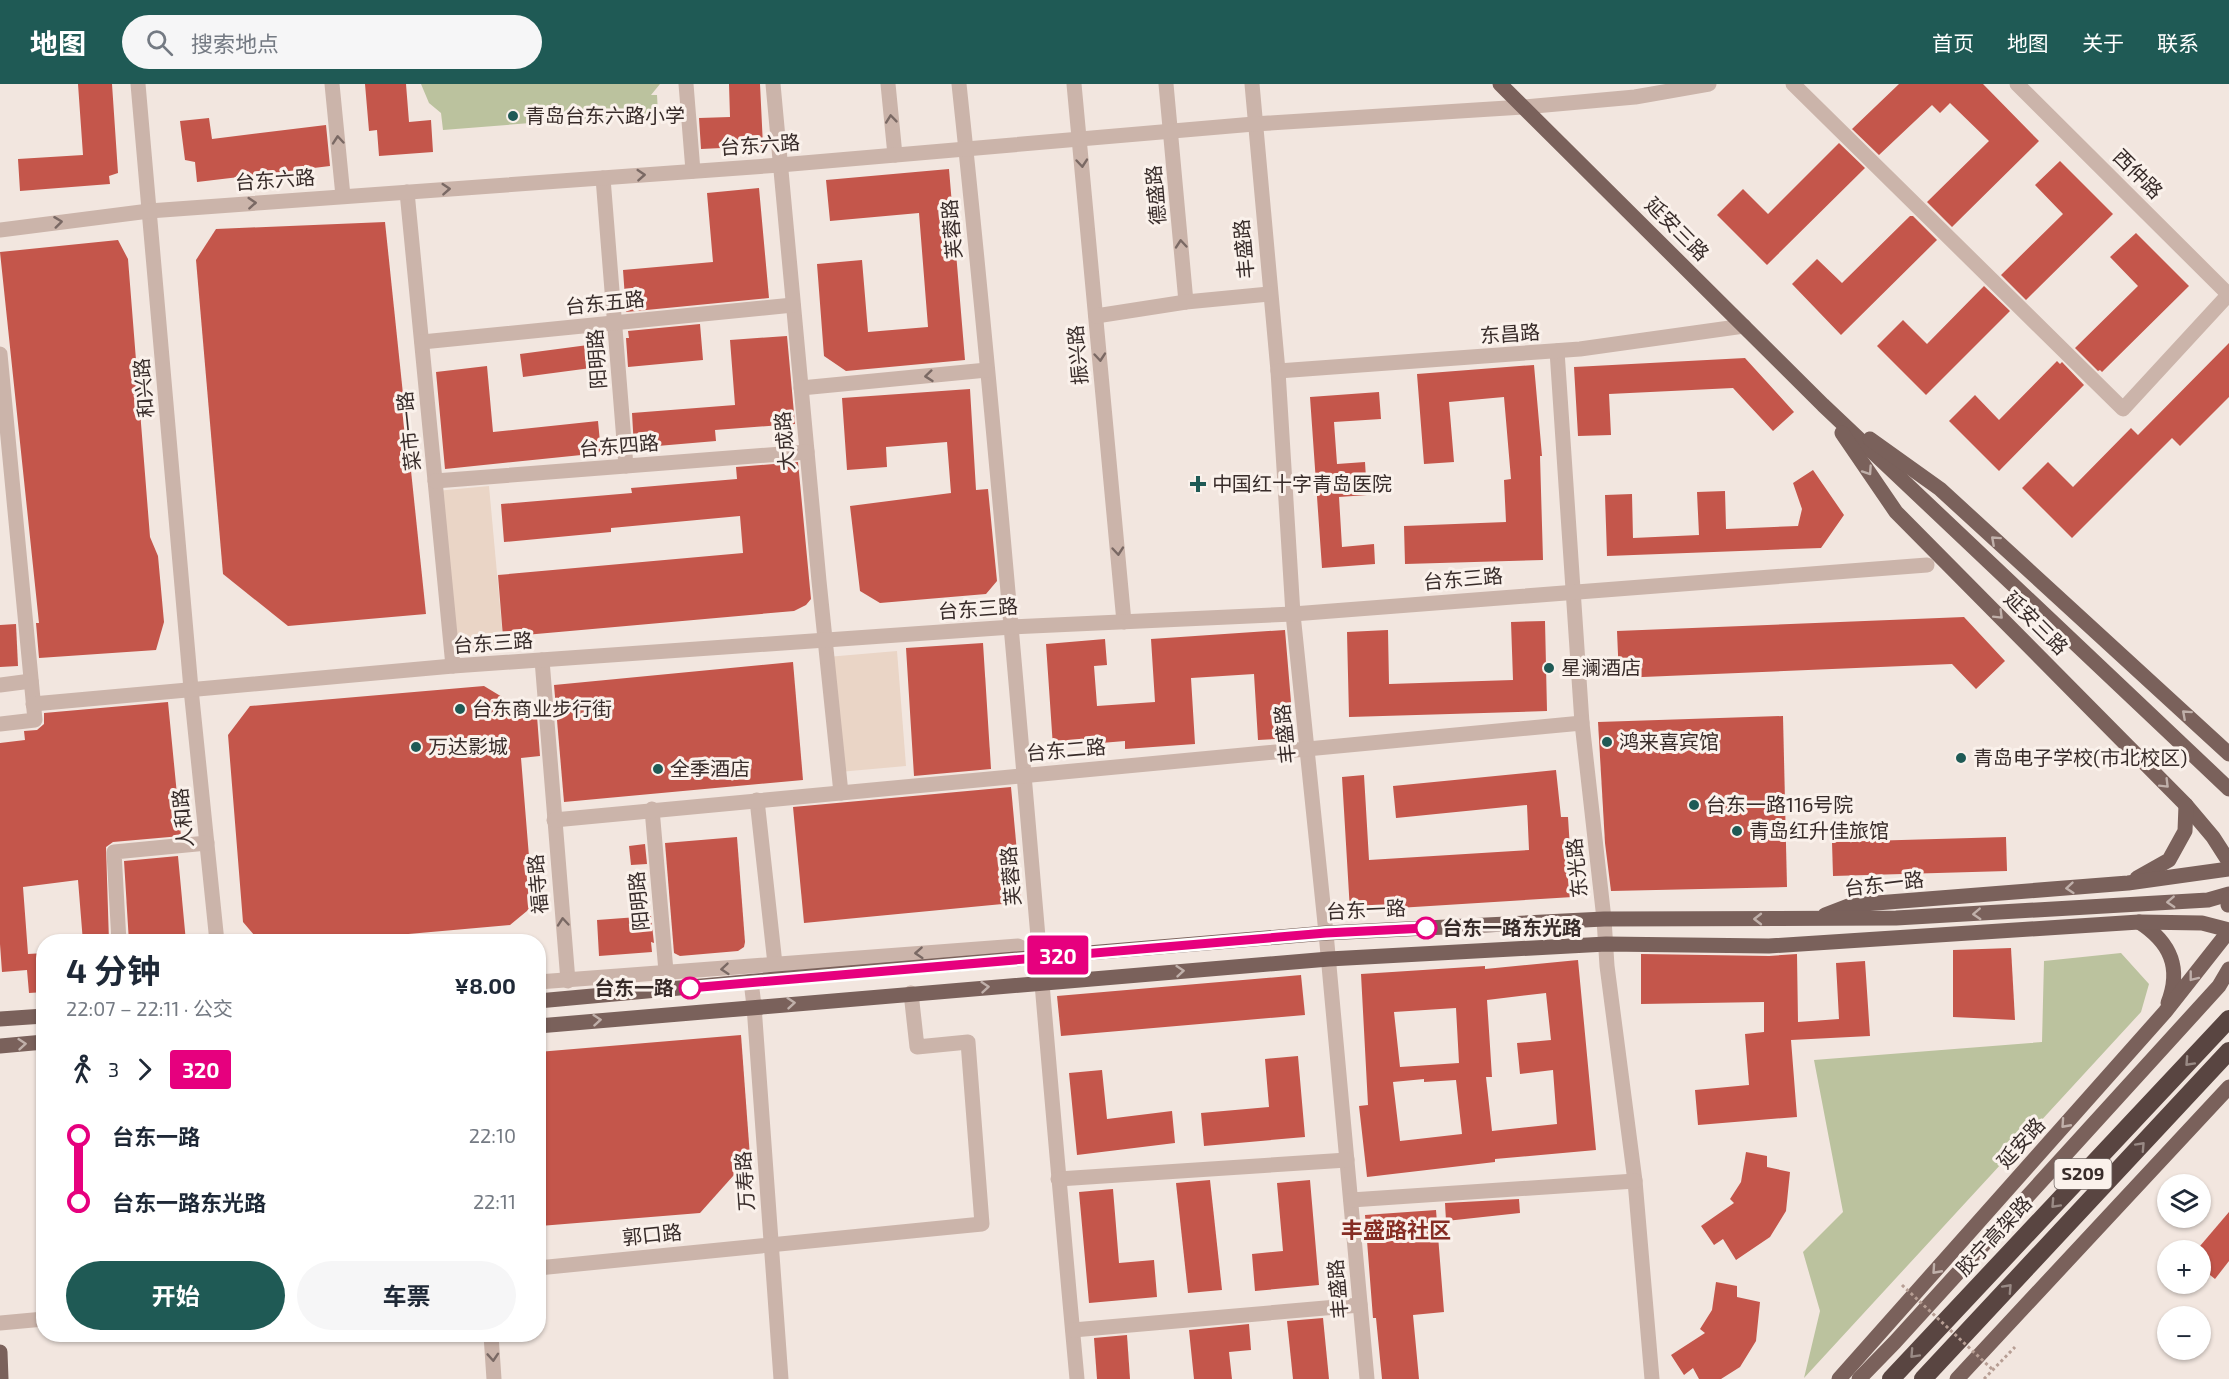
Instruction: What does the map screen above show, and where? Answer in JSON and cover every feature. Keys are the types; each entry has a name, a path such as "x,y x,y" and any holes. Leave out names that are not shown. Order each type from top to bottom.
{"highway":[{"name":"胶宁高架路","path":"1891,1379 2229,1019"},
{"name":"S209","path":"1923,1379 2229,1051"}],"main road":[{"name":"延安三路","path":"1500,84 1823,405 2229,789"},
{"name":"延安三路","path":"1823,405 1940,489 2229,754"},
{"name":"延安三路","path":"1823,405 1896,512 2186,805 2213,837 2229,862"},
{"path":"2128,883 2169,860 2185,831 2186,805"},
{"name":"台东一路","path":"546,1000 751,981 776,972 1038,956 1326,933 1604,919 1817,918 1851,905 2128,883 2229,869"},
{"path":"546,1025 1329,959 1606,944 1769,946 2139,922 2202,923 2229,929 2227,914 2229,899 1919,917 1817,918"},
{"path":"2139,922 2156,933 2167,949 2175,969 2172,992 2165,1012"},
{"name":"延安路","path":"1839,1379 2165,1012 2229,929"},
{"path":"1859,1379 2224,984 2229,969"},
{"path":"0,1019 36,1017"},
{"path":"0,1046 36,1043"},
{"path":"1957,1379 2229,1087"},
{"path":"0,1352 1,1379"}],"street":[{"name":"和兴路","path":"138,84 191,689"},
{"path":"332,84 343,196"},
{"path":"686,84 693,171"},
{"name":"大成路","path":"773,84 841,793"},
{"path":"888,84 895,155"},
{"name":"芙蓉路","path":"959,84 1012,627 1038,956 1077,1379"},
{"name":"振兴路","path":"1074,84 1124,622"},
{"name":"德盛路","path":"1166,84 1186,302"},
{"name":"丰盛路","path":"1252,84 1269,294 1278,371 1293,614 1329,959 1367,1379"},
{"name":"台东六路","path":"0,230 149,211 780,165 1254,124 1523,107 1635,97 1709,84"},
{"path":"1793,84 2123,409 2229,294"},
{"name":"西仲路","path":"2017,84 2229,294"},
{"name":"阳明路","path":"603,178 626,466"},
{"name":"菜市一路","path":"407,192 453,666"},
{"path":"1096,316 1186,302 1269,294"},
{"name":"台东五路","path":"422,342 793,305"},
{"name":"东昌路","path":"1278,371 1557,351 1744,326"},
{"name":"东光路","path":"1557,351 1582,723 1604,919 1606,966 1635,1181 1652,1379"},
{"path":"0,354 35,720 0,724"},
{"path":"801,388 987,370"},
{"name":"台东四路","path":"435,481 807,452"},
{"name":"台东三路","path":"33,704 453,666 825,642 1012,627 1293,614 1927,565"},
{"name":"福寺路","path":"542,660 568,981"},
{"path":"0,685 31,681"},
{"name":"人和路","path":"191,689 216,934"},
{"name":"台东二路","path":"554,820 1582,723"},
{"path":"546,982 666,974 776,972 757,800"},
{"name":"阳明路","path":"652,810 668,990"},
{"path":"119,934 114,852 207,843"},
{"name":"万寿路","path":"751,981 781,1379"},
{"name":"郭口路","path":"546,1267 982,1224 968,1042 917,1047 911,993"},
{"path":"1058,1179 1347,1160"},
{"path":"1351,1200 1635,1181"},
{"path":"1072,1330 1360,1305"},
{"path":"0,1323 36,1320"},
{"path":"491,1342 494,1379"}],"path":[{"path":"1902,1285 1993,1370"},
{"path":"1984,1379 2015,1347"}],"green space":[{"path":"421,84 660,84 651,95 657,95 658,113 443,130 441,113 429,103"},
{"path":"2121,953 2149,984 2141,1012 1804,1378 1820,1311 1803,1252 1843,1212 1814,1060 2042,1042 2044,961"}],"shaded area":[{"path":"489,486 504,650 452,655 436,491"},
{"path":"897,651 906,766 839,772 827,657"}],"building":[{"path":"78,84 112,84 118,173 109,176 110,184 20,191 18,159 83,155"},
{"path":"365,84 406,84 409,122 431,120 433,152 379,156 377,130 369,131"},
{"path":"729,84 760,84 763,146 701,149 699,118 730,117"},
{"path":"1899,84 1983,84 2039,141 1952,227 1927,202 1989,141 1950,103 1940,113 1932,105 1879,155 1852,129"},
{"path":"209,118 212,139 326,125 330,166 197,182 195,162 185,160 180,121"},
{"path":"1839,143 1865,168 1767,265 1717,215 1743,189 1768,214"},
{"path":"2060,161 2113,214 2026,300 2001,275 2063,214 2035,185"},
{"path":"949,169 965,360 846,371 824,356 817,264 862,260 868,332 928,327 919,213 830,221 826,180"},
{"path":"759,188 769,298 626,312 623,270 713,262 707,193"},
{"path":"1910,216 1913,216 1937,240 1841,335 1792,284 1817,259 1842,283"},
{"path":"385,222 426,614 288,626 223,574 196,260 216,229"},
{"path":"2136,233 2189,286 2102,372 2098,371 2075,348 2138,286 2110,257"},
{"path":"118,240 128,259 150,537 158,556 164,622 156,650 39,658 36,623 39,623 0,252"},
{"path":"1984,286 2010,311 1926,395 1877,346 1903,320 1927,344"},
{"path":"700,324 703,360 628,367 626,338 629,338 628,331"},
{"path":"787,336 795,424 715,430 716,441 634,448 632,413 735,405 730,340"},
{"path":"2229,343 2229,397 2180,446 2172,438 2072,538 2022,488 2048,462 2073,487 2131,428 2138,435"},
{"path":"588,345 591,368 523,377 520,354"},
{"path":"1745,358 1794,412 1773,431 1733,388 1609,394 1611,435 1578,436 1574,367"},
{"path":"2057,361 2060,364 2062,362 2084,385 1999,471 1949,421 1975,395 1999,420"},
{"path":"1534,365 1542,456 1540,456 1543,560 1405,564 1404,526 1506,522 1504,480 1511,479 1504,397 1449,402 1454,462 1424,464 1417,374"},
{"path":"487,366 493,432 598,421 601,453 445,469 436,372"},
{"path":"970,389 976,490 988,489 997,581 986,594 880,603 860,591 850,506 951,493 947,442 886,447 887,467 847,470 842,398"},
{"path":"1379,392 1381,419 1334,422 1337,464 1365,462 1367,495 1339,497 1342,547 1374,544 1375,564 1322,568 1310,397"},
{"path":"798,462 811,599 806,605 794,611 503,637 498,575 743,553 740,516 611,528 611,532 504,542 501,504 632,493 631,488 737,479 736,467"},
{"path":"1813,470 1844,515 1821,548 1607,556 1605,495 1632,494 1633,538 1699,535 1697,492 1725,491 1726,529 1798,526 1802,509 1793,483"},
{"path":"1964,617 2005,661 1976,689 1952,664 1619,678 1617,631"},
{"path":"1545,621 1547,711 1349,717 1347,632 1388,630 1389,684 1513,680 1511,622"},
{"path":"16,624 18,666 0,667 0,625"},
{"path":"1285,630 1294,738 1258,740 1254,674 1191,678 1195,744 1125,749 1125,741 1053,747 1046,644 1105,639 1107,665 1094,666 1097,706 1155,702 1151,639"},
{"path":"983,643 991,769 914,776 906,648"},
{"path":"793,662 803,780 564,802 554,685"},
{"path":"484,686 517,706 519,717 537,716 540,756 521,758 533,906 510,925 408,934 253,934 243,922 228,735 250,706"},
{"path":"168,702 181,836 113,842 106,847 109,934 82,934 78,880 23,887 28,954 36,954 36,993 29,993 27,970 2,972 0,743 25,740 24,731 37,730 44,724 44,713"},
{"name":"台东一路116号院","path":"1783,716 1787,887 1611,891 1605,843 1598,722"},
{"path":"1556,770 1561,817 1568,817 1573,897 1350,911 1342,777 1364,775 1369,860 1529,850 1527,805 1396,818 1393,786"},
{"path":"1011,787 1021,896 1013,903 804,923 793,807"},
{"path":"737,837 744,947 738,951 680,956 674,953 665,843"},
{"path":"2006,837 2007,871 1833,876 1832,842"},
{"path":"645,844 647,864 631,865 629,846"},
{"path":"178,856 185,934 129,934 124,861"},
{"path":"651,916 654,943 651,942 652,952 599,956 597,920"},
{"path":"2011,948 2015,1020 1953,1017 1953,950"},
{"path":"1641,954 1769,956 1797,954 1798,1022 1839,1019 1836,963 1865,961 1870,1036 1791,1040 1797,1117 1698,1125 1695,1090 1749,1085 1745,1034 1764,1032 1764,1002 1641,1004"},
{"path":"1578,960 1596,1150 1495,1159 1495,1162 1367,1177 1359,1106 1368,1105 1361,974 1485,966 1485,969","holes":["1546,993 1551,1040 1517,1043 1520,1074 1553,1070 1557,1124 1492,1131 1486,1077 1492,1077 1487,1000","1456,1008 1459,1063 1400,1067 1394,1012","1424,1079 1424,1082 1456,1080 1462,1134 1400,1141 1393,1082"]},
{"path":"1301,975 1305,1015 1061,1036 1057,996"},
{"path":"741,1035 750,1157 700,1213 546,1226 546,1051"},
{"path":"1298,1056 1305,1137 1204,1146 1201,1113 1269,1107 1265,1059"},
{"path":"1102,1070 1107,1119 1172,1111 1175,1143 1077,1155 1069,1073"},
{"path":"1746,1152 1767,1156 1767,1167 1790,1172 1786,1211 1770,1237 1736,1260 1723,1239 1714,1245 1701,1226 1734,1203 1730,1199 1741,1182"},
{"path":"1210,1180 1222,1290 1188,1293 1176,1183"},
{"path":"1310,1180 1319,1285 1255,1291 1252,1254 1283,1251 1277,1183"},
{"path":"1113,1189 1119,1263 1154,1260 1157,1297 1089,1303 1079,1192"},
{"path":"1519,1199 1520,1213 1446,1221 1445,1203"},
{"path":"1436,1210 1444,1312 1413,1315 1419,1379 1382,1379 1376,1318 1373,1318 1365,1215"},
{"path":"2229,1212 2229,1261 2215,1279 2211,1276 2211,1240 2205,1240"},
{"path":"1716,1282 1737,1286 1737,1297 1760,1302 1756,1341 1740,1367 1721,1379 1699,1379 1693,1368 1684,1375 1671,1355 1705,1333 1700,1329 1712,1310"},
{"path":"1323,1318 1329,1379 1293,1379 1287,1321"},
{"path":"1249,1324 1251,1350 1229,1352 1232,1379 1194,1379 1189,1330"},
{"path":"1127,1335 1130,1379 1097,1379 1094,1338"}],"bus line":[{"name":"320","path":"690,988 800,976 1038,956 1326,933 1426,928"}],"place":[{"name":"青岛台东六路小学","path":"513,116"},
{"name":"中国红十字青岛医院","path":"1198,484"},
{"name":"星澜酒店","path":"1549,668"},
{"name":"台东商业步行街","path":"460,709"},
{"name":"鸿来喜宾馆","path":"1607,742"},
{"name":"万达影城","path":"416,747"},
{"name":"青岛电子学校(市北校区)","path":"1961,758"},
{"name":"全季酒店","path":"658,769"},
{"name":"台东一路116号院","path":"1694,805"},
{"name":"青岛红升佳旅馆","path":"1737,831"},
{"name":"台东一路东光路","path":"1426,928"},
{"name":"台东一路","path":"690,988"}],"district":[{"name":"丰盛路社区","path":"1396,1230"}]}
